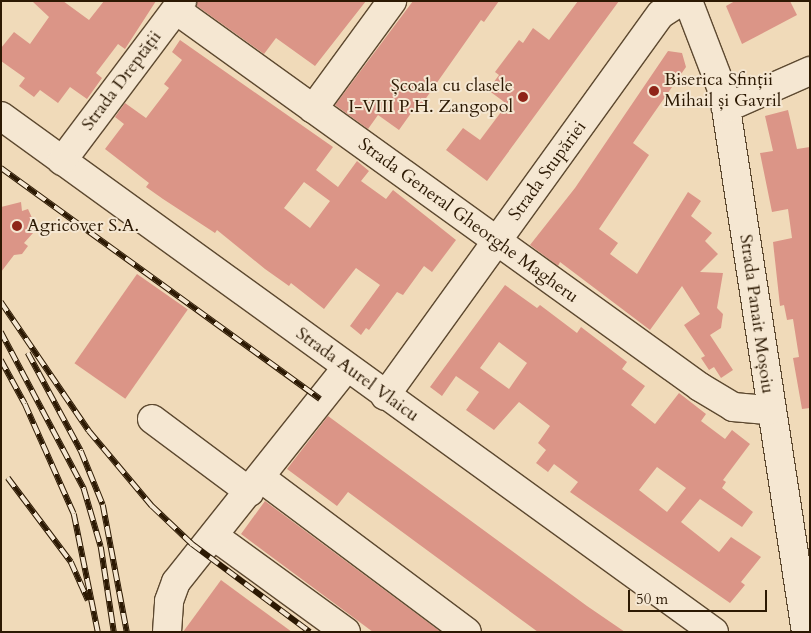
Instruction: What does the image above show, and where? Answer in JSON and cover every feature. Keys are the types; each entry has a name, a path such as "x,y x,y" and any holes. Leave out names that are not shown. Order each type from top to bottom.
{"street":[{"path":"313,109 392,1"},
{"name":"Strada Stupăriei","path":"385,396 661,14 681,1"},
{"name":"Strada Panait Moșoiu","path":"688,1 716,66 726,108 770,410 806,632"},
{"name":"Strada General Gheorghe Magheru","path":"179,5 313,109 496,242 721,401 743,410 770,410"},
{"name":"Strada Dreptății","path":"62,161 179,5"},
{"path":"726,108 810,71"},
{"name":"Strada Aurel Vlaicu","path":"1,116 346,368 714,632"},
{"path":"169,630 169,602 176,582 255,485 346,368"},
{"path":"152,420 255,485 467,632"},
{"path":"214,536 346,632"}],"building":[{"path":"32,1 63,1 89,20 104,1 156,1 125,49 118,44 96,73 102,78 87,99 70,87 58,103 40,90 34,97 19,86 25,78 1,61 1,48 14,32 30,44 49,17"},
{"path":"197,1 366,1 315,66 276,38 264,54 197,6"},
{"path":"413,1 499,1 484,22 481,20 417,111 414,109 399,130 378,115 368,129 335,105"},
{"name":"Școala cu clasele I-VIII P.H. Zangopol","path":"578,1 619,1 487,181 446,150 463,128 480,140 507,104 488,90 499,75 495,72 519,40 523,43 533,28 549,40"},
{"path":"735,1 790,1 797,15 742,44 726,6"},
{"path":"180,40 333,147 316,170 338,187 357,161 369,171 361,181 386,199 393,190 456,240 432,272 424,266 403,295 397,292 369,330 366,328 361,335 350,326 380,285 356,268 324,309 291,283 289,286 265,269 217,230 215,233 146,187 149,183 105,149 124,124 115,117 125,103 146,118 169,88 164,84 182,60 172,52","holes":["304,182 330,201 310,228 284,208"]},
{"path":"668,51 682,53 686,67 633,143 649,155 599,229 618,243 610,254 637,274 688,192 701,201 691,216 712,233 705,241 718,254 700,272 723,273 717,308 723,314 721,328 710,335 733,370 721,378 714,367 709,370 701,358 705,356 684,325 700,314 682,286 650,330 560,262 558,266 530,245 575,188"},
{"path":"788,110 797,149 810,147 810,408 802,409 793,358 799,357 793,319 787,320 784,305 780,306 773,242 792,238 788,209 772,212 760,153 773,151 765,116"},
{"name":"Agricover S.A.","path":"21,202 22,211 28,209 33,220 33,233 24,243 28,246 22,254 14,255 1,272 1,207"},
{"path":"137,274 188,310 125,399 74,363"},
{"path":"505,285 537,308 540,305 577,333 581,327 627,362 622,369 645,386 631,405 655,424 679,393 706,414 701,421 725,439 732,430 750,444 723,480 726,482 722,488 753,512 742,527 700,499 681,522 719,552 731,537 761,557 741,582 745,585 730,603 570,492 578,482 554,464 548,472 536,463 546,450 538,443 550,426 519,402 494,430 466,410 479,392 456,376 442,396 430,387","holes":["499,342 527,363 509,389 480,368","657,467 686,488 667,512 639,490"]},
{"path":"328,416 625,632 538,632 348,492 337,506 287,469"},
{"path":"265,501 441,632 373,632 241,534"},
{"path":"221,580 292,632 183,632"}],"railway":[{"path":"1,168 320,399"},
{"path":"1,302 89,431 152,506 192,544 310,632"},
{"path":"1,332 84,489 101,547 114,632"},
{"path":"28,353 81,451 103,505 127,632"},
{"path":"1,360 25,404 74,514 98,632"},
{"path":"8,478 71,562 88,600"}],"place":[{"name":"Biserica Sfinții Mihail și Gavril","path":"654,91"},
{"name":"Școala cu clasele I-VIII P.H. Zangopol","path":"523,97"},
{"name":"Agricover S.A.","path":"17,226"}]}
